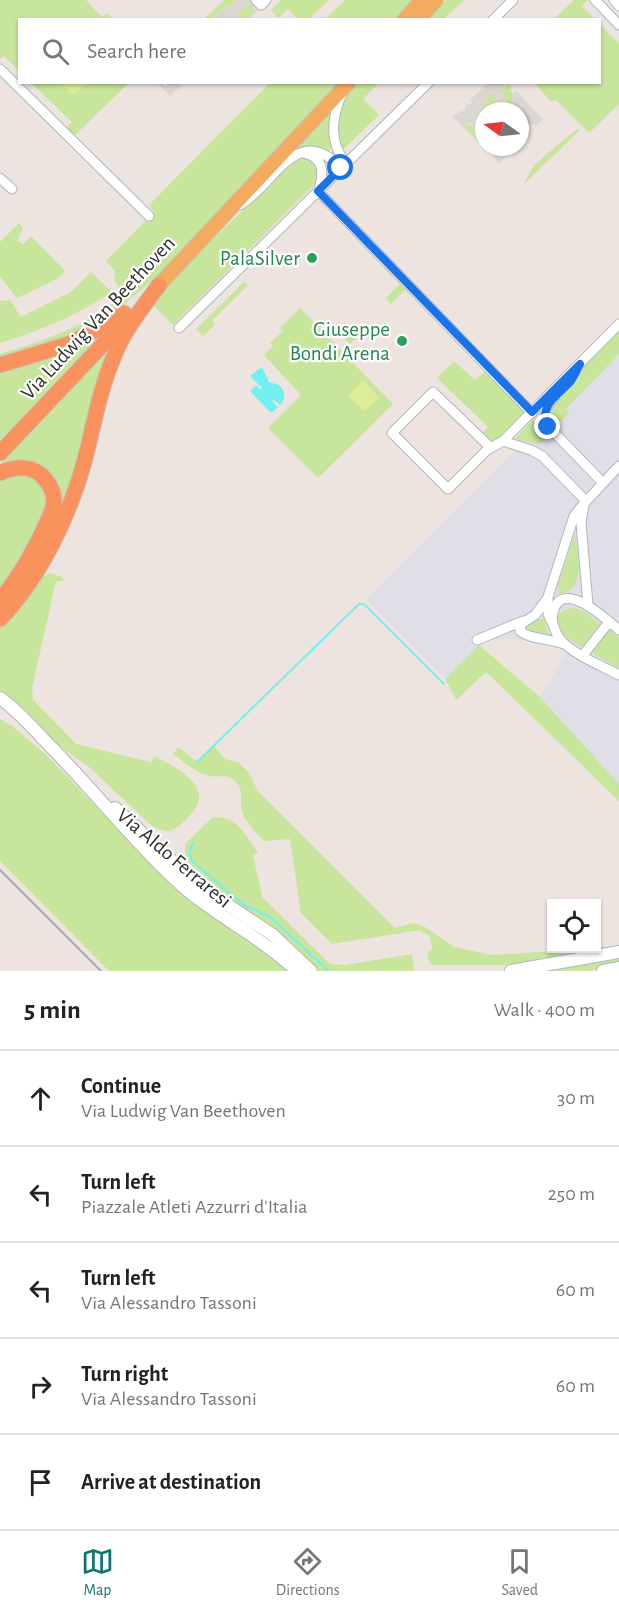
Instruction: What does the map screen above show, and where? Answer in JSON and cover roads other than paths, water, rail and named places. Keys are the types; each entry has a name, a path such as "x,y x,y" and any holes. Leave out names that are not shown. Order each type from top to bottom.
{"highway":[{"path":"0,365 51,350 85,336 117,318 159,285"},
{"path":"0,619 21,594 63,521 78,485 100,398 115,354 128,329 159,285"},
{"name":"Via Ludwig Van Beethoven","path":"0,453 159,285"},
{"path":"0,473 14,468 33,470 48,483 54,502 50,516 26,566 0,600"}],"main road":[{"path":"406,18 422,0"},
{"path":"420,18 436,0"},
{"name":"Via Ludwig Van Beethoven","path":"159,285 346,85"},
{"name":"Via Aldo Ferraresi","path":"0,698 30,725 93,790 124,827 178,883 266,944 297,971"},
{"name":"Via Aldo Ferraresi","path":"0,709 30,725"},
{"name":"Via Aldo Ferraresi","path":"93,790 186,874 273,935 311,971"},
{"path":"511,971 619,952"},
{"path":"603,971 619,968"}],"street":[{"path":"256,0 261,5 266,0"},
{"path":"425,18 444,0"},
{"path":"495,18 513,0"},
{"path":"595,0 619,25"},
{"path":"614,0 619,6"},
{"path":"0,69 149,216"},
{"path":"179,327 427,84"},
{"name":"Via Ludwig Van Beethoven","path":"344,166 333,137 334,117 346,85"},
{"path":"299,153 312,150 323,153 344,166"},
{"path":"299,153 310,154 321,164 322,175 318,191"},
{"name":"Via Ludwig Van Beethoven","path":"227,212 252,198 289,158 299,153"},
{"path":"0,178 12,189"},
{"path":"318,191 532,412"},
{"path":"491,448 433,392 392,433 448,489 491,448 503,441 619,324"},
{"path":"580,364 572,379 547,405 545,420 548,427 603,483"},
{"path":"503,441 542,456 586,501"},
{"path":"565,644 548,614 548,597 574,516 619,466"},
{"path":"586,501 581,517 588,605"},
{"path":"477,640 535,615 548,597"},
{"path":"555,629 552,615 555,607 560,601 574,600 588,605 619,630"},
{"path":"523,621 519,627 522,633 565,644 619,675"},
{"path":"583,655 609,622"}],"water":[{"path":"262,367 269,382 279,385 284,392 280,405 272,401 278,407 271,413 250,391 256,385 262,388 250,376"}],"waterway":[{"path":"197,762 359,604 364,604 444,684"},
{"path":"194,842 190,851 192,861 244,905 270,917 329,971"}],"railway":[{"path":"0,870 101,971"}],"place":[{"name":"PalaSilver","path":"312,258"},
{"name":"Giuseppe Bondi Arena","path":"402,341"}]}
